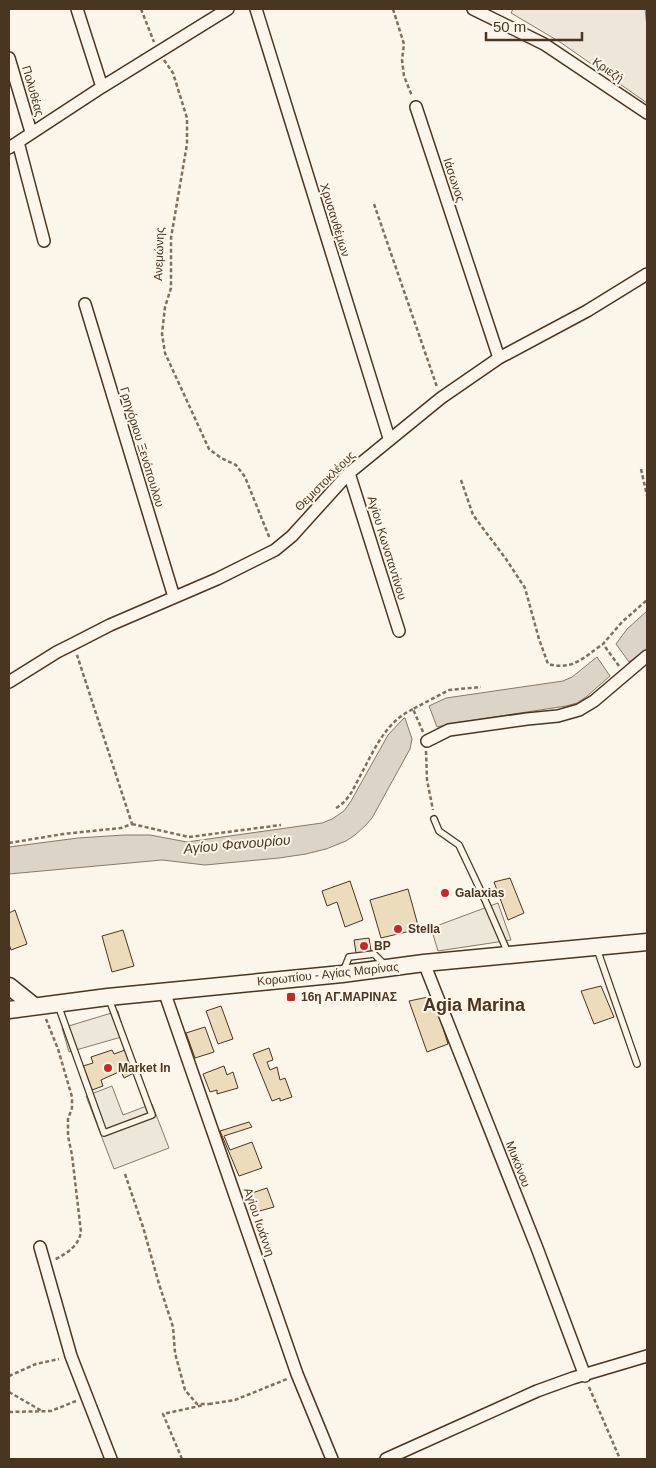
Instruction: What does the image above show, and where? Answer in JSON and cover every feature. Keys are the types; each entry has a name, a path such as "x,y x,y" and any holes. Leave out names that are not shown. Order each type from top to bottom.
{"main road":[{"name":"Κορωπίου - Αγίας Μαρίνας","path":"9,1010 108,997 342,974 424,963 647,942"},
{"path":"9,986 45,1005"}],"street":[{"path":"77,9 102,86"},
{"path":"44,241 13,145 102,86 228,9"},
{"name":"Χρυσανθέμων","path":"256,9 389,438"},
{"name":"Κριεζή","path":"473,9 544,44 647,113"},
{"name":"Πολυθέας","path":"9,58 30,132"},
{"name":"Ιάσωνος","path":"416,107 499,358"},
{"name":"Θεμιστοκλέους","path":"9,682 73,644 217,579 274,550 292,536 349,473 389,438 441,398 499,358 586,311 647,274"},
{"name":"Γρηγόριου Ξενόπουλου","path":"85,304 174,597"},
{"name":"Αγίου Κωνσταντίνου","path":"349,473 399,631"},
{"path":"427,741 449,730 558,716 572,712 594,701 647,656"},
{"name":"Μυκόνου","path":"424,963 585,1376"},
{"name":"Αγίου Ιωάννη","path":"164,992 297,1374 332,1459"},
{"path":"40,1247 71,1356 111,1459"},
{"path":"386,1459 537,1390 647,1356"}],"lane":[{"path":"434,819 439,831 459,845 509,955"},
{"path":"596,947 637,1064"},
{"path":"45,1005 104,1133 152,1115 108,997"}],"path":[{"name":"Ανεμώνης","path":"141,9 158,51 173,73 187,118 187,144 171,238 171,288 162,334 165,353 209,449 221,458 236,465 245,477 274,550"},
{"path":"393,9 404,44 402,60 404,76 416,107"},
{"path":"374,204 441,398"},
{"path":"641,469 647,496"},
{"path":"461,480 473,515 525,588 548,664 566,666 576,663 602,644 622,622 647,600"},
{"path":"73,644 132,824"},
{"path":"602,644 626,675"},
{"path":"336,808 344,803 352,793 386,729 402,714 449,690 481,688"},
{"path":"413,708 427,741 427,780 434,819"},
{"path":"9,843 63,834 121,828 132,824 189,837 282,825"},
{"path":"44,1265 68,1252 79,1241 81,1232 68,1136 68,1119 72,1108 72,1097 58,1049 46,1022 45,1005"},
{"path":"125,1174 143,1227 172,1327 175,1353 185,1390 197,1404 210,1404"},
{"path":"9,1376 36,1364 71,1356"},
{"path":"182,1459 163,1414 235,1400 297,1374"},
{"path":"585,1376 620,1459"},
{"path":"9,1392 43,1412"},
{"path":"9,1412 51,1411 86,1396"}],"shaded area":[{"path":"513,9 645,9 647,27 647,103 560,42 511,13"},
{"name":"Galaxias","path":"498,903 511,940 438,951 431,928"},
{"name":"Market In","path":"118,1011 125,1036 69,1052 62,1028"},
{"name":"Market In","path":"112,1086 123,1115 152,1104 169,1148 114,1169 86,1096"}],"water":[{"path":"647,611 647,649 629,662 616,644 627,629"},
{"path":"597,657 610,676 577,703 437,727 429,706 446,698 563,681 572,677"},
{"name":"Αγίου Φανουρίου","path":"404,718 412,739 410,749 372,818 355,835 326,849 279,858 205,865 162,860 9,874 9,847 78,838 124,835 150,835 187,842 322,823 344,811 388,735"}],"building":[{"path":"510,878 524,913 508,920 494,882"},
{"path":"350,881 363,920 345,927 337,902 327,906 322,891"},
{"path":"408,889 419,929 381,938 370,900"},
{"path":"15,910 27,944 11,950 9,944 9,913"},
{"path":"123,930 134,966 112,972 102,936"},
{"path":"369,938 371,951 356,953 354,940"},
{"path":"601,986 614,1017 594,1024 581,991"},
{"path":"433,996 448,1044 427,1052 409,1001"},
{"path":"221,1006 233,1039 218,1044 206,1011"},
{"path":"205,1027 214,1052 195,1058 186,1033"},
{"path":"269,1048 273,1060 267,1062 270,1070 277,1067 280,1080 285,1078 292,1097 280,1101 280,1098 272,1101 253,1054"},
{"name":"Market In","path":"112,1050 114,1054 125,1050 134,1073 124,1078 121,1071 101,1080 103,1086 92,1090 83,1066 93,1063 91,1057"},
{"path":"224,1066 227,1075 233,1072 238,1088 217,1094 217,1090 210,1092 203,1074"},
{"path":"249,1122 252,1127 224,1136 230,1150 252,1142 262,1168 239,1176 220,1131"},
{"path":"267,1188 274,1207 256,1212 249,1194"}],"place":[{"name":"Galaxias","path":"445,893"},
{"name":"Stella","path":"398,929"},
{"name":"BP","path":"364,946"},
{"name":"16η ΑΓ.ΜΑΡΙΝΑΣ","path":"291,997"},
{"name":"Market In","path":"108,1068"}],"district":[{"name":"Agia Marina","path":"474,1005"}]}
